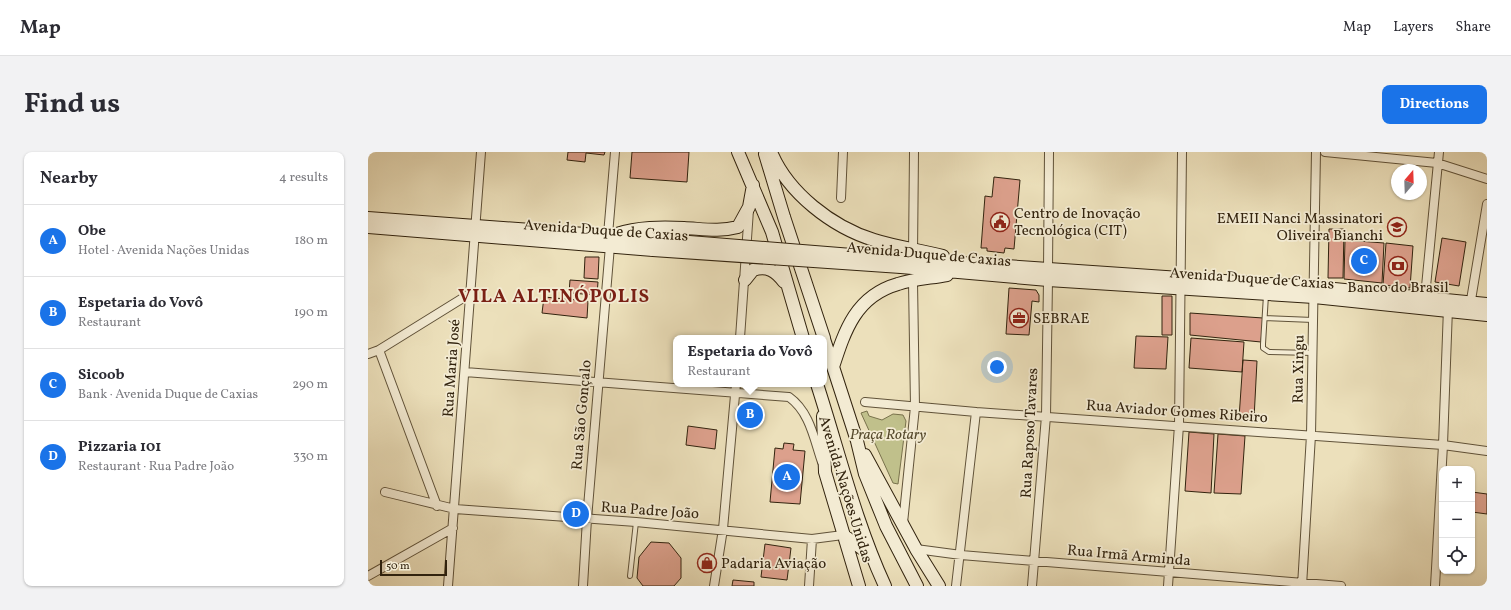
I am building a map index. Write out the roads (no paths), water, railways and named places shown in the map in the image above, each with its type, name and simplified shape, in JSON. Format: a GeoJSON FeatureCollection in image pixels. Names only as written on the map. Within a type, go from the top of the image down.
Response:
{"type":"FeatureCollection","features":[{"type":"Feature","properties":{"kind":"main road"},"geometry":{"type":"LineString","coordinates":[[738,152],[753,184],[772,232],[786,286],[802,335]]}},
{"type":"Feature","properties":{"kind":"main road","name":"Avenida Nações Unidas"},"geometry":{"type":"LineString","coordinates":[[765,152],[784,217],[823,335]]}},
{"type":"Feature","properties":{"kind":"main road"},"geometry":{"type":"LineString","coordinates":[[771,152],[776,164],[790,184],[808,202],[827,217],[849,230],[873,240],[907,259]]}},
{"type":"Feature","properties":{"kind":"main road"},"geometry":{"type":"LineString","coordinates":[[610,239],[634,228],[683,228],[724,231],[738,226],[749,207],[753,184]]}},
{"type":"Feature","properties":{"kind":"main road","name":"Avenida Duque de Caxias"},"geometry":{"type":"LineString","coordinates":[[368,218],[475,231]]}},
{"type":"Feature","properties":{"kind":"main road","name":"Avenida Duque de Caxias"},"geometry":{"type":"LineString","coordinates":[[368,228],[475,231],[610,239],[652,245],[970,262],[1048,275]]}},
{"type":"Feature","properties":{"kind":"main road","name":"Avenida Duque de Caxias"},"geometry":{"type":"LineString","coordinates":[[907,259],[963,272],[1048,275],[1314,292],[1425,297],[1448,304]]}},
{"type":"Feature","properties":{"kind":"main road"},"geometry":{"type":"LineString","coordinates":[[745,280],[753,270],[767,268],[777,272],[786,286]]}},
{"type":"Feature","properties":{"kind":"main road"},"geometry":{"type":"LineString","coordinates":[[833,367],[850,321],[862,305],[876,294],[898,284],[963,272]]}},
{"type":"Feature","properties":{"kind":"main road","name":"Avenida Duque de Caxias"},"geometry":{"type":"LineString","coordinates":[[1181,284],[1266,295],[1314,292],[1448,304],[1470,307],[1487,315]]}},
{"type":"Feature","properties":{"kind":"main road","name":"Avenida Duque de Caxias"},"geometry":{"type":"LineString","coordinates":[[1470,307],[1487,304]]}},
{"type":"Feature","properties":{"kind":"main road","name":"Avenida Nações Unidas"},"geometry":{"type":"LineString","coordinates":[[827,348],[857,441],[865,474],[884,519],[917,586]]}},
{"type":"Feature","properties":{"kind":"main road","name":"Avenida Nações Unidas"},"geometry":{"type":"LineString","coordinates":[[818,387],[870,554],[885,586]]}},
{"type":"Feature","properties":{"kind":"main road"},"geometry":{"type":"LineString","coordinates":[[823,401],[825,472]]}},
{"type":"Feature","properties":{"kind":"main road","name":"Avenida Nações Unidas"},"geometry":{"type":"LineString","coordinates":[[857,441],[916,549],[939,586]]}},
{"type":"Feature","properties":{"kind":"main road","name":"Avenida Nações Unidas"},"geometry":{"type":"LineString","coordinates":[[825,472],[859,586]]}},
{"type":"Feature","properties":{"kind":"main road"},"geometry":{"type":"LineString","coordinates":[[843,535],[870,554]]}},
{"type":"Feature","properties":{"kind":"street","name":"Rua Maria José"},"geometry":{"type":"LineString","coordinates":[[448,586],[455,510],[481,152]]}},
{"type":"Feature","properties":{"kind":"street","name":"Rua São Gonçalo"},"geometry":{"type":"LineString","coordinates":[[583,586],[587,519],[610,239],[615,152]]}},
{"type":"Feature","properties":{"kind":"street"},"geometry":{"type":"LineString","coordinates":[[841,198],[843,152]]}},
{"type":"Feature","properties":{"kind":"street"},"geometry":{"type":"LineString","coordinates":[[907,259],[914,152]]}},
{"type":"Feature","properties":{"kind":"street","name":"Rua Raposo Tavares"},"geometry":{"type":"LineString","coordinates":[[1032,586],[1046,416],[1049,152]]}},
{"type":"Feature","properties":{"kind":"street"},"geometry":{"type":"LineString","coordinates":[[1168,586],[1179,425],[1182,152]]}},
{"type":"Feature","properties":{"kind":"street","name":"Rua Xingu"},"geometry":{"type":"LineString","coordinates":[[1302,585],[1311,435],[1316,152]]}},
{"type":"Feature","properties":{"kind":"street"},"geometry":{"type":"LineString","coordinates":[[1325,152],[1437,163],[1487,179]]}},
{"type":"Feature","properties":{"kind":"street"},"geometry":{"type":"LineString","coordinates":[[1425,297],[1439,152]]}},
{"type":"Feature","properties":{"kind":"street"},"geometry":{"type":"LineString","coordinates":[[1470,307],[1487,204]]}},
{"type":"Feature","properties":{"kind":"street"},"geometry":{"type":"LineString","coordinates":[[740,335],[749,207]]}},
{"type":"Feature","properties":{"kind":"street"},"geometry":{"type":"LineString","coordinates":[[903,523],[915,407],[913,282]]}},
{"type":"Feature","properties":{"kind":"street"},"geometry":{"type":"LineString","coordinates":[[368,354],[379,350],[471,293]]}},
{"type":"Feature","properties":{"kind":"street"},"geometry":{"type":"LineString","coordinates":[[1435,586],[1443,445],[1448,304]]}},
{"type":"Feature","properties":{"kind":"street"},"geometry":{"type":"LineString","coordinates":[[379,350],[437,506]]}},
{"type":"Feature","properties":{"kind":"street"},"geometry":{"type":"LineString","coordinates":[[465,372],[598,382],[673,385]]}},
{"type":"Feature","properties":{"kind":"street"},"geometry":{"type":"LineString","coordinates":[[712,387],[735,388],[723,529],[714,586]]}},
{"type":"Feature","properties":{"kind":"street","name":"Avenida Nações Unidas"},"geometry":{"type":"LineString","coordinates":[[735,388],[789,398],[798,404],[805,414],[825,472]]}},
{"type":"Feature","properties":{"kind":"street","name":"Rua Aviador Gomes Ribeiro"},"geometry":{"type":"LineString","coordinates":[[865,402],[976,412],[1179,425],[1443,445],[1487,451]]}},
{"type":"Feature","properties":{"kind":"street"},"geometry":{"type":"LineString","coordinates":[[956,586],[961,556],[976,412]]}},
{"type":"Feature","properties":{"kind":"street","name":"Rua Padre João"},"geometry":{"type":"LineString","coordinates":[[385,492],[455,510],[636,522],[812,538],[843,535]]}},
{"type":"Feature","properties":{"kind":"street"},"geometry":{"type":"LineString","coordinates":[[368,576],[453,528]]}},
{"type":"Feature","properties":{"kind":"street"},"geometry":{"type":"LineString","coordinates":[[809,586],[812,538]]}},
{"type":"Feature","properties":{"kind":"street","name":"Rua Irmã Arminda"},"geometry":{"type":"LineString","coordinates":[[916,549],[961,556],[1169,572],[1302,585],[1340,586]]}},
{"type":"Feature","properties":{"kind":"lane"},"geometry":{"type":"LineString","coordinates":[[1266,295],[1263,344],[1265,350],[1269,352],[1313,353]]}},
{"type":"Feature","properties":{"kind":"lane"},"geometry":{"type":"LineString","coordinates":[[1265,318],[1313,320]]}},
{"type":"Feature","properties":{"kind":"lane"},"geometry":{"type":"LineString","coordinates":[[630,576],[636,522]]}},
{"type":"Feature","properties":{"kind":"place","name":"Centro de Inovação Tecnológica (CIT)"},"geometry":{"type":"Point","coordinates":[1000,222]}},
{"type":"Feature","properties":{"kind":"place","name":"EMEII Nanci Massinatori Oliveira Bianchi"},"geometry":{"type":"Point","coordinates":[1397,227]}},
{"type":"Feature","properties":{"kind":"place","name":"Sicoob"},"geometry":{"type":"Point","coordinates":[1364,261]}},
{"type":"Feature","properties":{"kind":"place","name":"Banco do Brasil"},"geometry":{"type":"Point","coordinates":[1398,266]}},
{"type":"Feature","properties":{"kind":"place","name":"SEBRAE"},"geometry":{"type":"Point","coordinates":[1019,318]}},
{"type":"Feature","properties":{"kind":"place","name":"Espetaria do Vovô"},"geometry":{"type":"Point","coordinates":[750,415]}},
{"type":"Feature","properties":{"kind":"place","name":"Obe"},"geometry":{"type":"Point","coordinates":[787,477]}},
{"type":"Feature","properties":{"kind":"place","name":"Pizzaria 101"},"geometry":{"type":"Point","coordinates":[576,514]}},
{"type":"Feature","properties":{"kind":"place","name":"Padaria Aviação"},"geometry":{"type":"Point","coordinates":[707,563]}},
{"type":"Feature","properties":{"kind":"district","name":"VILA ALTINÓPOLIS"},"geometry":{"type":"Point","coordinates":[554,295]}},
{"type":"Feature","properties":{"kind":"park label","name":"Praça Rotary"},"geometry":{"type":"Point","coordinates":[888,434]}}]}
